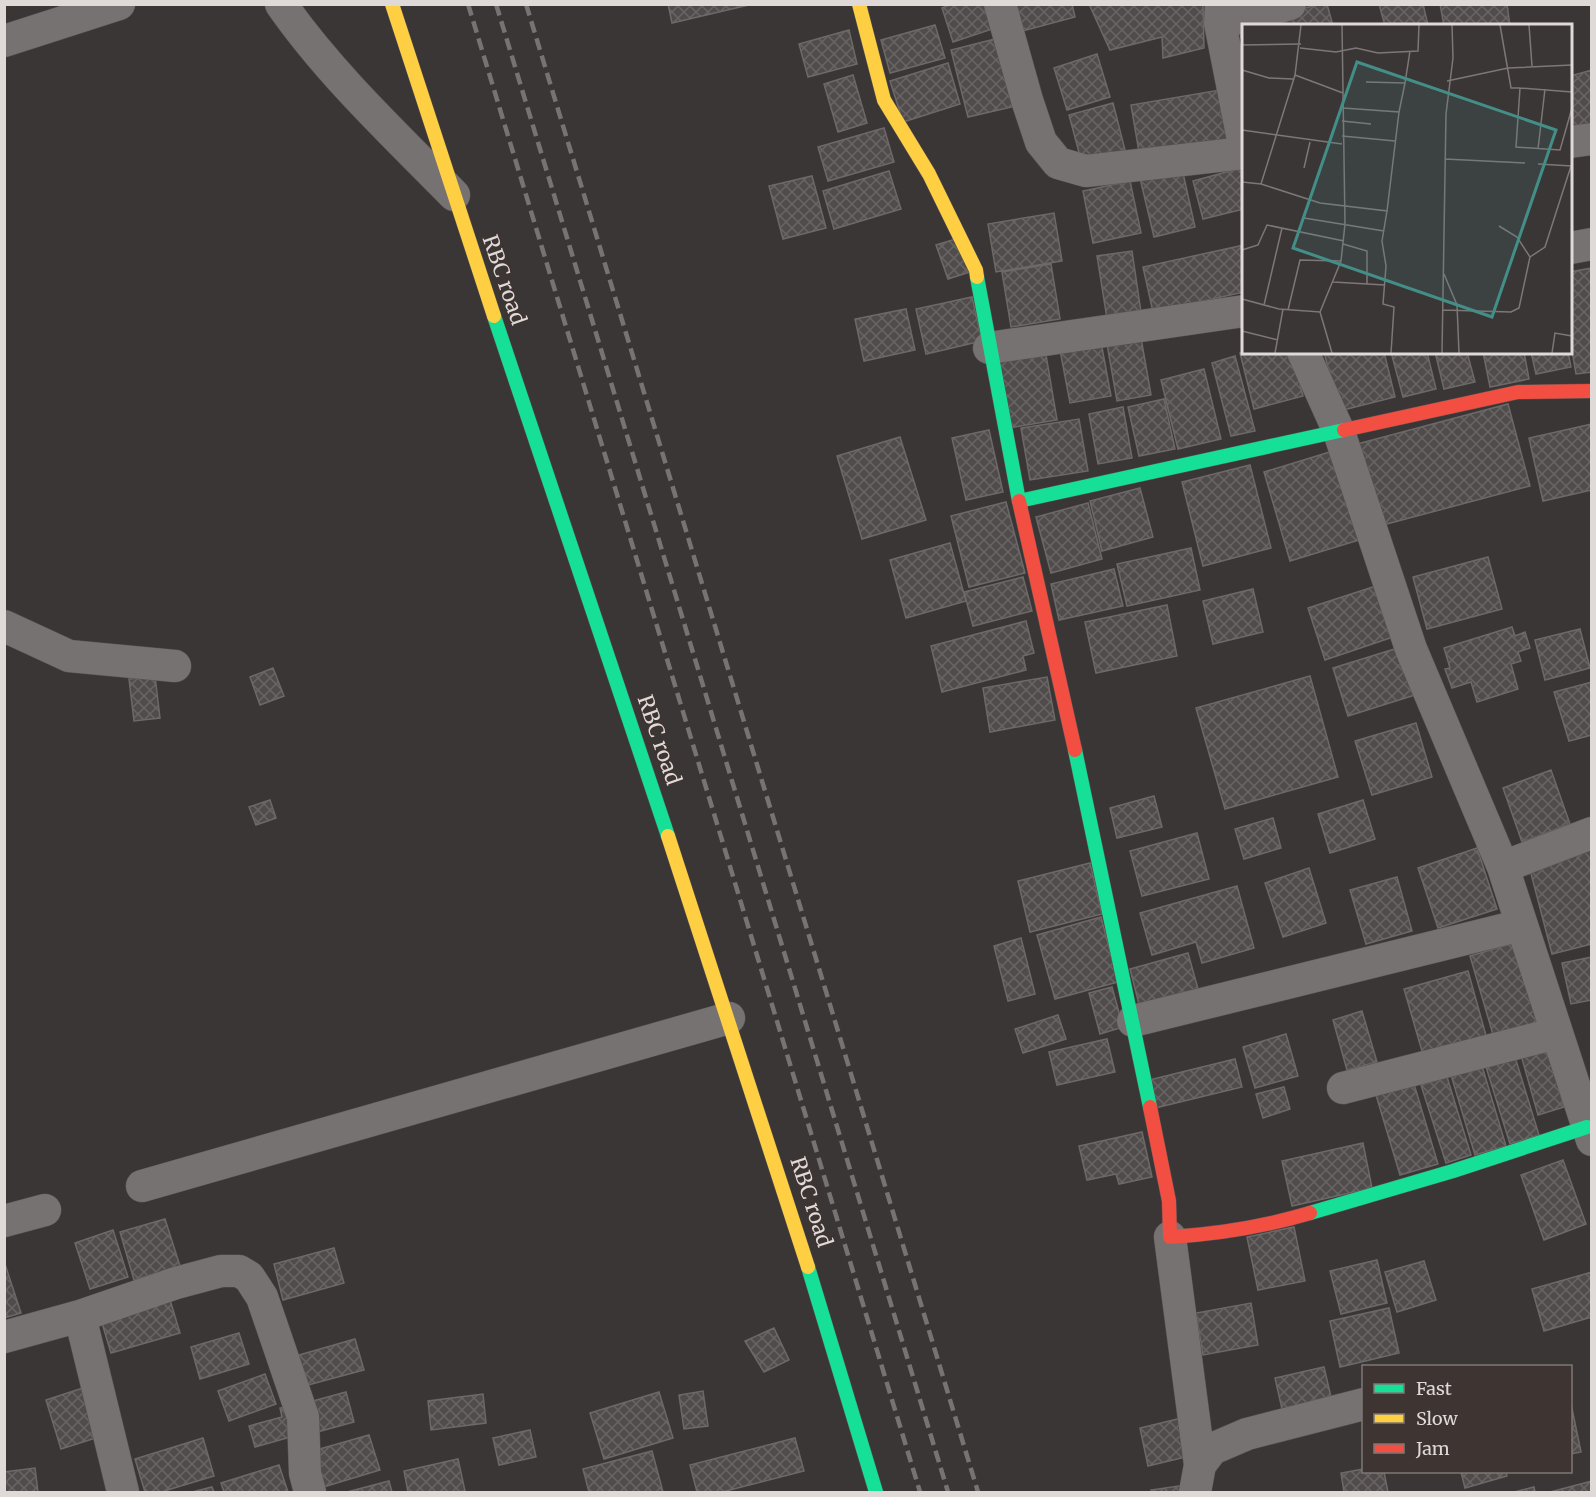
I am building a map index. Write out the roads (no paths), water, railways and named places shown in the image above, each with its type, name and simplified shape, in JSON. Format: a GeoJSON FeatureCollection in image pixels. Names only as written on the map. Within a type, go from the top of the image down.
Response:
{"type":"FeatureCollection","features":[{"type":"Feature","properties":{"kind":"street"},"geometry":{"type":"LineString","coordinates":[[4,41],[119,4]]}},
{"type":"Feature","properties":{"kind":"street"},"geometry":{"type":"LineString","coordinates":[[281,4],[303,36],[379,119],[454,195]]}},
{"type":"Feature","properties":{"kind":"street","name":"RBC road"},"geometry":{"type":"LineString","coordinates":[[392,4],[729,1018],[832,1339],[876,1492]]}},
{"type":"Feature","properties":{"kind":"street"},"geometry":{"type":"LineString","coordinates":[[859,4],[885,100],[929,174],[976,270],[1019,501],[1099,858],[1169,1201],[1170,1237],[1198,1479]]}},
{"type":"Feature","properties":{"kind":"street"},"geometry":{"type":"LineString","coordinates":[[1000,4],[1041,142],[1058,163],[1086,171],[1242,153]]}},
{"type":"Feature","properties":{"kind":"street"},"geometry":{"type":"LineString","coordinates":[[1242,134],[1220,14],[1290,4]]}},
{"type":"Feature","properties":{"kind":"street"},"geometry":{"type":"LineString","coordinates":[[1572,142],[1592,140]]}},
{"type":"Feature","properties":{"kind":"street"},"geometry":{"type":"LineString","coordinates":[[1572,248],[1592,244]]}},
{"type":"Feature","properties":{"kind":"street"},"geometry":{"type":"LineString","coordinates":[[989,348],[1242,311]]}},
{"type":"Feature","properties":{"kind":"street"},"geometry":{"type":"LineString","coordinates":[[1170,1237],[1212,1234],[1268,1225],[1589,1133],[1503,867],[1411,649],[1339,432],[1304,354]]}},
{"type":"Feature","properties":{"kind":"street"},"geometry":{"type":"LineString","coordinates":[[1019,501],[1518,392],[1592,391]]}},
{"type":"Feature","properties":{"kind":"street"},"geometry":{"type":"LineString","coordinates":[[4,626],[69,656],[175,666]]}},
{"type":"Feature","properties":{"kind":"street"},"geometry":{"type":"LineString","coordinates":[[1503,867],[1592,833]]}},
{"type":"Feature","properties":{"kind":"street"},"geometry":{"type":"LineString","coordinates":[[1133,1021],[1522,925]]}},
{"type":"Feature","properties":{"kind":"street"},"geometry":{"type":"LineString","coordinates":[[142,1186],[729,1018]]}},
{"type":"Feature","properties":{"kind":"street"},"geometry":{"type":"LineString","coordinates":[[1343,1088],[1557,1033]]}},
{"type":"Feature","properties":{"kind":"street"},"geometry":{"type":"LineString","coordinates":[[4,1221],[45,1210]]}},
{"type":"Feature","properties":{"kind":"street"},"geometry":{"type":"LineString","coordinates":[[4,1337],[80,1316],[176,1283],[221,1271],[239,1271],[249,1277],[262,1297],[303,1417],[305,1473],[310,1492]]}},
{"type":"Feature","properties":{"kind":"street"},"geometry":{"type":"LineString","coordinates":[[80,1316],[123,1492]]}},
{"type":"Feature","properties":{"kind":"street"},"geometry":{"type":"LineString","coordinates":[[1198,1479],[1212,1449],[1247,1434],[1362,1405]]}},
{"type":"Feature","properties":{"kind":"railway"},"geometry":{"type":"LineString","coordinates":[[468,4],[920,1492]]}},
{"type":"Feature","properties":{"kind":"railway"},"geometry":{"type":"LineString","coordinates":[[496,4],[948,1492]]}},
{"type":"Feature","properties":{"kind":"railway"},"geometry":{"type":"LineString","coordinates":[[526,4],[978,1492]]}}]}
